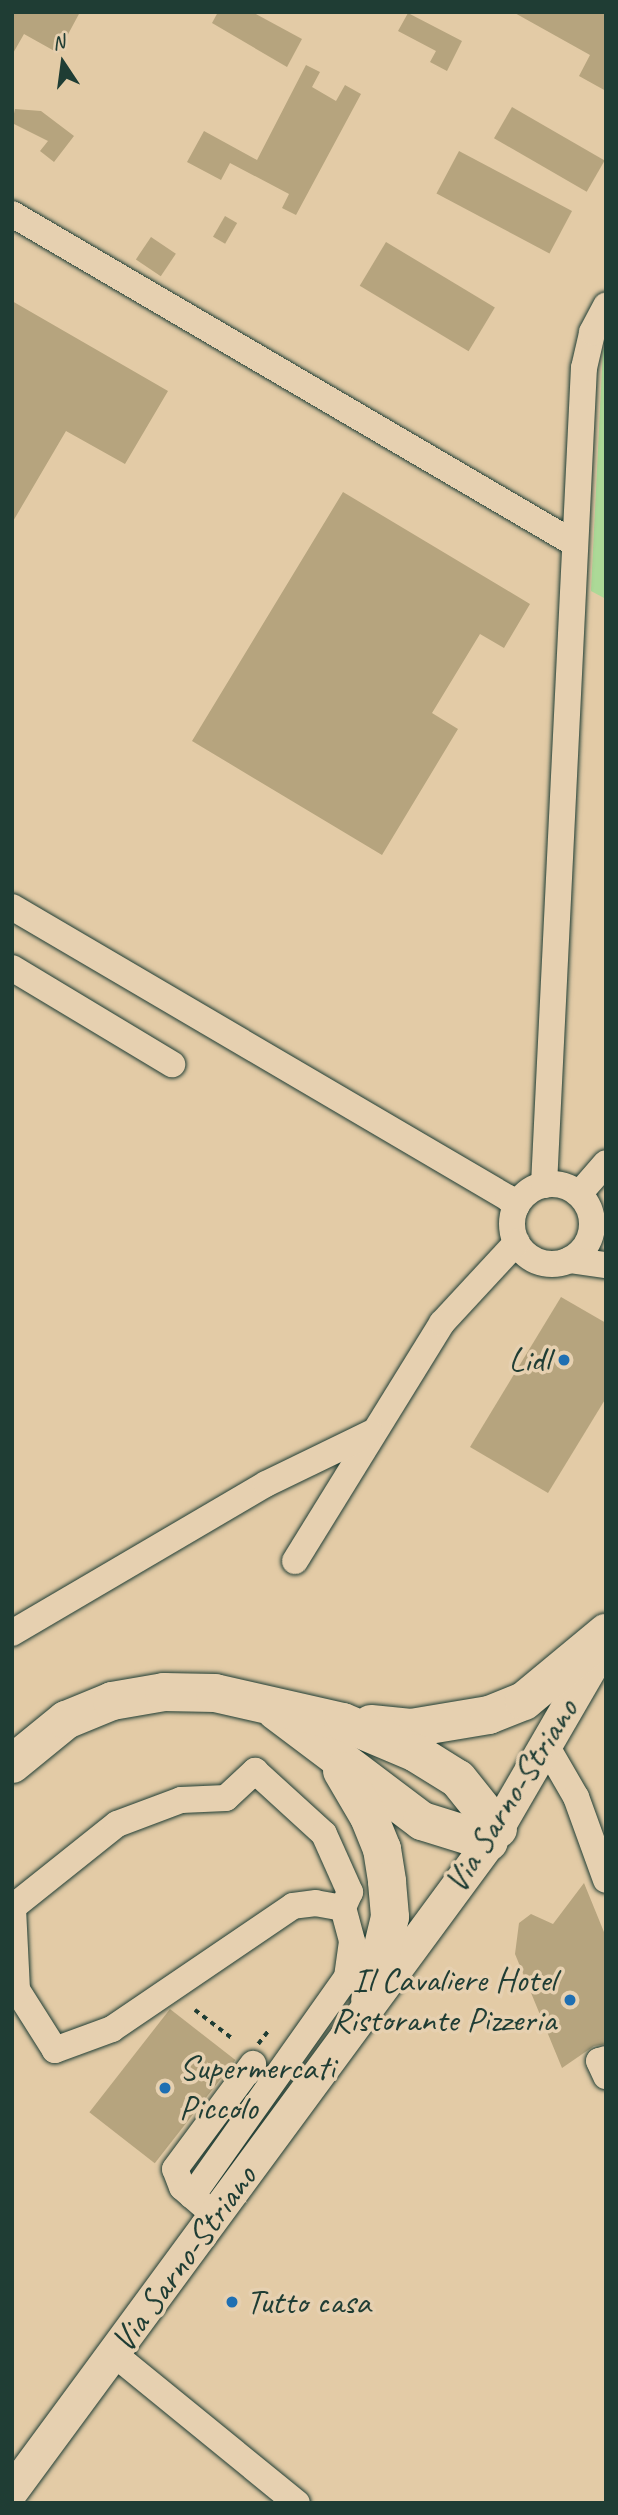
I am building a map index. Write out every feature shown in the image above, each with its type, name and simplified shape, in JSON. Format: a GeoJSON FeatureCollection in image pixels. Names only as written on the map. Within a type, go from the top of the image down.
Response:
{"type":"FeatureCollection","features":[{"type":"Feature","properties":{"kind":"highway"},"geometry":{"type":"LineString","coordinates":[[338,1739],[489,1715],[524,1701],[606,1633]]}},
{"type":"Feature","properties":{"kind":"highway"},"geometry":{"type":"LineString","coordinates":[[12,1764],[66,1720],[138,1695],[215,1693],[267,1703],[338,1739],[416,1753],[458,1779],[494,1836]]}},
{"type":"Feature","properties":{"kind":"highway"},"geometry":{"type":"LineString","coordinates":[[338,1739],[422,1821],[494,1836]]}},
{"type":"Feature","properties":{"kind":"highway"},"geometry":{"type":"LineString","coordinates":[[338,1739],[382,1849],[387,1882],[390,1917],[370,2000]]}},
{"type":"Feature","properties":{"kind":"main road","name":"Via Sarno-Striano"},"geometry":{"type":"LineString","coordinates":[[12,2490],[217,2218],[370,2000],[494,1836],[606,1640]]}},
{"type":"Feature","properties":{"kind":"street"},"geometry":{"type":"LineString","coordinates":[[12,214],[572,542]]}},
{"type":"Feature","properties":{"kind":"street"},"geometry":{"type":"LineString","coordinates":[[544,1185],[572,651],[572,542],[584,368],[592,332],[606,306]]}},
{"type":"Feature","properties":{"kind":"street"},"geometry":{"type":"LineString","coordinates":[[12,906],[508,1198],[516,1207]]}},
{"type":"Feature","properties":{"kind":"street"},"geometry":{"type":"LineString","coordinates":[[12,968],[172,1064]]}},
{"type":"Feature","properties":{"kind":"street"},"geometry":{"type":"LineString","coordinates":[[569,1260],[588,1241],[592,1214],[606,1163]]}},
{"type":"Feature","properties":{"kind":"street"},"geometry":{"type":"LineString","coordinates":[[592,1214],[569,1187],[544,1185],[523,1197],[516,1207],[513,1219],[517,1242],[524,1252],[545,1263],[569,1260],[606,1265]]}},
{"type":"Feature","properties":{"kind":"street"},"geometry":{"type":"LineString","coordinates":[[295,1561],[371,1433],[455,1305],[517,1242]]}},
{"type":"Feature","properties":{"kind":"street"},"geometry":{"type":"LineString","coordinates":[[12,1633],[266,1484],[371,1433]]}},
{"type":"Feature","properties":{"kind":"street"},"geometry":{"type":"LineString","coordinates":[[547,1747],[576,1797],[606,1880]]}},
{"type":"Feature","properties":{"kind":"street"},"geometry":{"type":"LineString","coordinates":[[192,2196],[347,1977],[352,1941],[343,1908],[350,1892],[324,1833],[255,1771],[226,1798],[181,1800],[117,1824],[13,1907],[17,1990],[55,2050],[113,2029],[293,1906],[316,1903],[343,1908]]}},
{"type":"Feature","properties":{"kind":"street"},"geometry":{"type":"LineString","coordinates":[[217,2218],[181,2187],[175,2169],[253,2057]]}},
{"type":"Feature","properties":{"kind":"street"},"geometry":{"type":"LineString","coordinates":[[606,2059],[599,2061],[606,2076]]}},
{"type":"Feature","properties":{"kind":"street"},"geometry":{"type":"LineString","coordinates":[[114,2354],[297,2503]]}},
{"type":"Feature","properties":{"kind":"path"},"geometry":{"type":"LineString","coordinates":[[195,2010],[233,2039]]}},
{"type":"Feature","properties":{"kind":"path"},"geometry":{"type":"LineString","coordinates":[[253,2057],[268,2031]]}},
{"type":"Feature","properties":{"kind":"green space"},"geometry":{"type":"Polygon","coordinates":[[[603,349],[606,351],[606,599],[591,591],[603,349]]]}},
{"type":"Feature","properties":{"kind":"building"},"geometry":{"type":"Polygon","coordinates":[[[12,12],[80,12],[58,53],[24,34],[12,55],[12,12]]]}},
{"type":"Feature","properties":{"kind":"building"},"geometry":{"type":"Polygon","coordinates":[[[218,12],[252,12],[302,39],[287,67],[212,23],[218,12]]]}},
{"type":"Feature","properties":{"kind":"building"},"geometry":{"type":"Polygon","coordinates":[[[513,12],[606,12],[606,91],[579,76],[590,55],[513,12]]]}},
{"type":"Feature","properties":{"kind":"building"},"geometry":{"type":"Polygon","coordinates":[[[408,13],[462,41],[447,71],[430,62],[436,51],[398,31],[408,13]]]}},
{"type":"Feature","properties":{"kind":"building"},"geometry":{"type":"Polygon","coordinates":[[[306,65],[320,72],[312,87],[336,101],[345,85],[361,94],[296,215],[282,208],[289,194],[230,163],[221,180],[187,162],[204,131],[257,160],[306,65]]]}},
{"type":"Feature","properties":{"kind":"building"},"geometry":{"type":"Polygon","coordinates":[[[512,107],[605,160],[587,192],[494,138],[512,107]]]}},
{"type":"Feature","properties":{"kind":"building"},"geometry":{"type":"Polygon","coordinates":[[[15,109],[41,111],[74,136],[54,162],[40,151],[48,141],[12,123],[15,109]]]}},
{"type":"Feature","properties":{"kind":"building"},"geometry":{"type":"Polygon","coordinates":[[[459,151],[572,211],[549,253],[436,193],[459,151]]]}},
{"type":"Feature","properties":{"kind":"building"},"geometry":{"type":"Polygon","coordinates":[[[225,216],[237,223],[225,244],[213,237],[225,216]]]}},
{"type":"Feature","properties":{"kind":"building"},"geometry":{"type":"Polygon","coordinates":[[[151,237],[176,254],[161,276],[136,259],[151,237]]]}},
{"type":"Feature","properties":{"kind":"building"},"geometry":{"type":"Polygon","coordinates":[[[386,242],[495,307],[469,351],[360,286],[386,242]]]}},
{"type":"Feature","properties":{"kind":"building"},"geometry":{"type":"Polygon","coordinates":[[[12,301],[168,391],[125,464],[66,431],[12,523],[12,301]]]}},
{"type":"Feature","properties":{"kind":"building"},"geometry":{"type":"Polygon","coordinates":[[[343,492],[530,604],[504,648],[480,634],[432,713],[458,729],[382,855],[192,741],[343,492]]]}},
{"type":"Feature","properties":{"kind":"building","name":"Lidl"},"geometry":{"type":"Polygon","coordinates":[[[561,1297],[606,1323],[606,1398],[548,1493],[470,1447],[561,1297]]]}},
{"type":"Feature","properties":{"kind":"building","name":"Il Cavaliere Hotel Ristorante Pizzeria"},"geometry":{"type":"Polygon","coordinates":[[[584,1883],[606,1937],[606,2044],[594,2046],[562,2068],[515,1954],[519,1923],[531,1914],[553,1924],[584,1883]]]}},
{"type":"Feature","properties":{"kind":"building","name":"Supermercati Piccolo"},"geometry":{"type":"Polygon","coordinates":[[[170,2009],[235,2060],[155,2163],[89,2112],[170,2009]]]}},
{"type":"Feature","properties":{"kind":"place","name":"Lidl"},"geometry":{"type":"Point","coordinates":[564,1360]}},
{"type":"Feature","properties":{"kind":"place","name":"Il Cavaliere Hotel Ristorante Pizzeria"},"geometry":{"type":"Point","coordinates":[570,2000]}},
{"type":"Feature","properties":{"kind":"place","name":"Supermercati Piccolo"},"geometry":{"type":"Point","coordinates":[165,2088]}},
{"type":"Feature","properties":{"kind":"place","name":"Tutto casa"},"geometry":{"type":"Point","coordinates":[232,2302]}}]}
